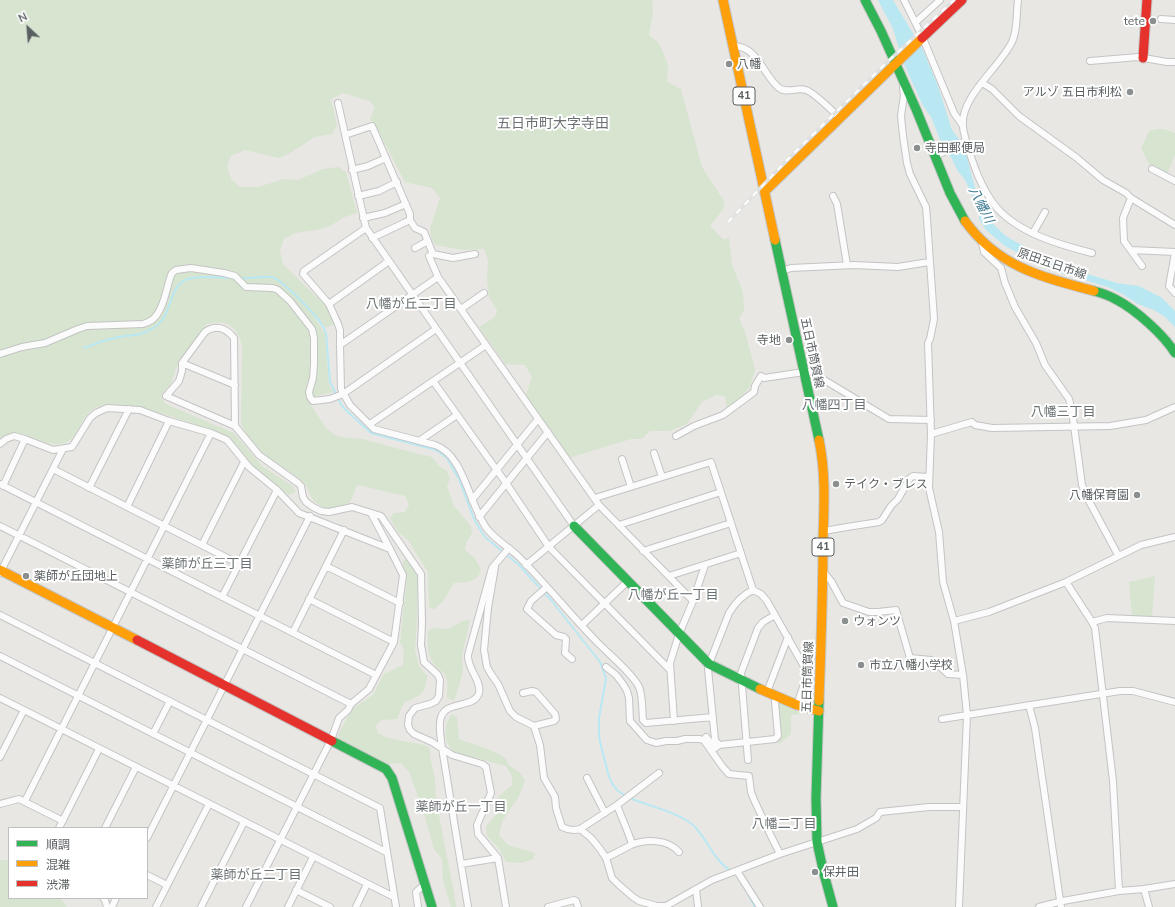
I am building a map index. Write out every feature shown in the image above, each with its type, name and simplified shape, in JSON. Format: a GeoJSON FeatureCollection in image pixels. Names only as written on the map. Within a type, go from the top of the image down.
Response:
{"type":"FeatureCollection","features":[{"type":"Feature","properties":{"kind":"main road","name":"五日市筒賀線"},"geometry":{"type":"LineString","coordinates":[[724,0],[821,451],[824,485],[824,532],[816,798],[817,842],[833,907]]}},
{"type":"Feature","properties":{"kind":"main road","name":"原田五日市線"},"geometry":{"type":"LineString","coordinates":[[865,0],[887,41],[937,156],[951,196],[966,225],[982,242],[999,256],[1012,264],[1035,274],[1113,298],[1132,310],[1144,320],[1170,345],[1175,353]]}},
{"type":"Feature","properties":{"kind":"main road"},"geometry":{"type":"LineString","coordinates":[[765,191],[839,117],[897,64],[921,38],[962,0]]}},
{"type":"Feature","properties":{"kind":"main road"},"geometry":{"type":"LineString","coordinates":[[1143,58],[1147,0]]}},
{"type":"Feature","properties":{"kind":"main road"},"geometry":{"type":"LineString","coordinates":[[574,526],[709,664],[776,696],[819,711]]}},
{"type":"Feature","properties":{"kind":"main road"},"geometry":{"type":"LineString","coordinates":[[0,572],[224,684],[386,769],[392,778],[432,907]]}},
{"type":"Feature","properties":{"kind":"street"},"geometry":{"type":"LineString","coordinates":[[904,0],[916,22],[921,38],[958,120],[963,126]]}},
{"type":"Feature","properties":{"kind":"street"},"geometry":{"type":"LineString","coordinates":[[916,22],[940,0]]}},
{"type":"Feature","properties":{"kind":"street"},"geometry":{"type":"LineString","coordinates":[[1018,0],[1016,30],[1012,41],[1001,60],[971,96],[966,108],[963,126],[965,142],[982,183],[993,202],[1008,219],[1033,233],[1061,244],[1092,253]]}},
{"type":"Feature","properties":{"kind":"street"},"geometry":{"type":"LineString","coordinates":[[1161,19],[1175,20]]}},
{"type":"Feature","properties":{"kind":"street"},"geometry":{"type":"LineString","coordinates":[[733,46],[741,46],[759,60],[776,85],[781,89],[806,90],[812,93],[839,117]]}},
{"type":"Feature","properties":{"kind":"street"},"geometry":{"type":"LineString","coordinates":[[1090,61],[1143,58],[1175,62]]}},
{"type":"Feature","properties":{"kind":"street"},"geometry":{"type":"LineString","coordinates":[[897,64],[896,74],[904,90],[901,116],[907,163],[910,174],[926,207],[934,319],[928,343],[931,434],[929,477],[930,493],[939,532],[943,582],[954,621],[963,675],[966,715],[958,907]]}},
{"type":"Feature","properties":{"kind":"street"},"geometry":{"type":"LineString","coordinates":[[982,83],[992,90],[1019,116],[1077,158],[1103,180],[1126,193],[1131,198],[1175,226]]}},
{"type":"Feature","properties":{"kind":"street"},"geometry":{"type":"LineString","coordinates":[[338,103],[366,228],[574,526]]}},
{"type":"Feature","properties":{"kind":"street"},"geometry":{"type":"LineString","coordinates":[[345,135],[372,126],[406,204],[410,214],[410,220],[415,228],[423,231],[433,254]]}},
{"type":"Feature","properties":{"kind":"street"},"geometry":{"type":"LineString","coordinates":[[937,156],[965,142]]}},
{"type":"Feature","properties":{"kind":"street"},"geometry":{"type":"LineString","coordinates":[[352,170],[368,166],[386,158]]}},
{"type":"Feature","properties":{"kind":"street"},"geometry":{"type":"LineString","coordinates":[[1152,169],[1175,181]]}},
{"type":"Feature","properties":{"kind":"street"},"geometry":{"type":"LineString","coordinates":[[358,196],[379,191],[397,182]]}},
{"type":"Feature","properties":{"kind":"street"},"geometry":{"type":"LineString","coordinates":[[833,196],[837,204],[847,265]]}},
{"type":"Feature","properties":{"kind":"street"},"geometry":{"type":"LineString","coordinates":[[1131,198],[1123,218],[1124,241],[1142,266]]}},
{"type":"Feature","properties":{"kind":"street"},"geometry":{"type":"LineString","coordinates":[[363,218],[385,213],[406,204]]}},
{"type":"Feature","properties":{"kind":"street"},"geometry":{"type":"LineString","coordinates":[[1033,233],[1045,212]]}},
{"type":"Feature","properties":{"kind":"street"},"geometry":{"type":"LineString","coordinates":[[372,238],[410,220]]}},
{"type":"Feature","properties":{"kind":"street"},"geometry":{"type":"LineString","coordinates":[[366,228],[304,271],[303,274],[329,304],[338,324],[340,330],[341,389],[350,405],[374,429],[440,447],[450,454],[479,516],[488,530],[506,551],[526,565],[546,588],[631,676],[640,690],[643,720],[646,723],[713,717]]}},
{"type":"Feature","properties":{"kind":"street"},"geometry":{"type":"LineString","coordinates":[[415,248],[428,242]]}},
{"type":"Feature","properties":{"kind":"street"},"geometry":{"type":"LineString","coordinates":[[982,242],[984,252],[1001,268],[1005,283],[1015,307],[1036,342],[1046,365],[1069,398],[1082,484],[1089,501],[1118,555]]}},
{"type":"Feature","properties":{"kind":"street"},"geometry":{"type":"LineString","coordinates":[[1131,250],[1175,252],[1174,270],[1169,286],[1175,293]]}},
{"type":"Feature","properties":{"kind":"street"},"geometry":{"type":"LineString","coordinates":[[433,254],[453,258],[475,254]]}},
{"type":"Feature","properties":{"kind":"street"},"geometry":{"type":"LineString","coordinates":[[433,254],[429,256],[438,277],[599,505],[692,600]]}},
{"type":"Feature","properties":{"kind":"street"},"geometry":{"type":"LineString","coordinates":[[329,304],[389,262]]}},
{"type":"Feature","properties":{"kind":"street"},"geometry":{"type":"LineString","coordinates":[[782,271],[790,268],[847,265],[898,267],[929,262]]}},
{"type":"Feature","properties":{"kind":"street"},"geometry":{"type":"LineString","coordinates":[[0,354],[22,347],[45,343],[87,326],[143,324],[151,321],[156,316],[161,306],[173,272],[176,270],[191,268],[235,276],[246,287],[273,288],[278,290],[290,301],[312,329],[314,338],[314,364],[313,378],[309,392],[313,401],[330,399],[343,394],[436,329]]}},
{"type":"Feature","properties":{"kind":"street"},"geometry":{"type":"LineString","coordinates":[[340,345],[438,277]]}},
{"type":"Feature","properties":{"kind":"street"},"geometry":{"type":"LineString","coordinates":[[461,309],[484,293]]}},
{"type":"Feature","properties":{"kind":"street"},"geometry":{"type":"LineString","coordinates":[[235,426],[234,338],[224,328],[216,328],[205,332],[182,363],[182,371],[179,381],[166,396],[235,426],[259,455],[298,483],[302,488],[304,499],[313,507],[324,512],[352,507],[381,516],[421,574],[421,645],[424,662],[437,674],[440,680],[439,696],[430,704],[414,708],[409,716],[408,725],[412,732],[432,742],[452,755],[482,764],[486,767],[491,793],[477,825],[477,831],[498,858],[506,907]]}},
{"type":"Feature","properties":{"kind":"street"},"geometry":{"type":"LineString","coordinates":[[370,424],[486,345]]}},
{"type":"Feature","properties":{"kind":"street"},"geometry":{"type":"LineString","coordinates":[[182,363],[235,385]]}},
{"type":"Feature","properties":{"kind":"street"},"geometry":{"type":"LineString","coordinates":[[676,436],[694,426],[723,415],[754,392],[755,386],[761,376],[764,378],[804,372],[811,372],[889,419],[930,420]]}},
{"type":"Feature","properties":{"kind":"street"},"geometry":{"type":"LineString","coordinates":[[433,381],[506,483],[549,547],[670,670]]}},
{"type":"Feature","properties":{"kind":"street"},"geometry":{"type":"LineString","coordinates":[[931,434],[972,422],[975,425],[992,428],[1110,426],[1146,420],[1175,407]]}},
{"type":"Feature","properties":{"kind":"street"},"geometry":{"type":"LineString","coordinates":[[0,444],[6,439],[14,436],[53,450],[72,447],[90,418],[96,413],[107,408],[140,410],[170,421],[211,433],[227,440],[244,462],[277,490],[299,513],[310,516],[390,550]]}},
{"type":"Feature","properties":{"kind":"street"},"geometry":{"type":"LineString","coordinates":[[90,488],[128,409]]}},
{"type":"Feature","properties":{"kind":"street"},"geometry":{"type":"LineString","coordinates":[[419,441],[457,415]]}},
{"type":"Feature","properties":{"kind":"street"},"geometry":{"type":"LineString","coordinates":[[472,500],[538,419]]}},
{"type":"Feature","properties":{"kind":"street"},"geometry":{"type":"LineString","coordinates":[[127,507],[170,421]]}},
{"type":"Feature","properties":{"kind":"street"},"geometry":{"type":"LineString","coordinates":[[479,516],[548,432]]}},
{"type":"Feature","properties":{"kind":"street"},"geometry":{"type":"LineString","coordinates":[[25,801],[211,433]]}},
{"type":"Feature","properties":{"kind":"street"},"geometry":{"type":"LineString","coordinates":[[25,439],[1,485],[376,675]]}},
{"type":"Feature","properties":{"kind":"street"},"geometry":{"type":"LineString","coordinates":[[0,572],[63,449]]}},
{"type":"Feature","properties":{"kind":"street"},"geometry":{"type":"LineString","coordinates":[[654,453],[662,477]]}},
{"type":"Feature","properties":{"kind":"street"},"geometry":{"type":"LineString","coordinates":[[622,459],[631,487]]}},
{"type":"Feature","properties":{"kind":"street"},"geometry":{"type":"LineString","coordinates":[[202,545],[244,462]]}},
{"type":"Feature","properties":{"kind":"street"},"geometry":{"type":"LineString","coordinates":[[594,498],[711,462],[732,522],[753,590],[764,597],[804,666],[806,674],[805,682],[797,704]]}},
{"type":"Feature","properties":{"kind":"street"},"geometry":{"type":"LineString","coordinates":[[53,469],[239,564]]}},
{"type":"Feature","properties":{"kind":"street"},"geometry":{"type":"LineString","coordinates":[[824,532],[847,526],[879,522],[898,499],[910,478],[913,476],[929,477]]}},
{"type":"Feature","properties":{"kind":"street"},"geometry":{"type":"LineString","coordinates":[[222,597],[277,490]]}},
{"type":"Feature","properties":{"kind":"street"},"geometry":{"type":"LineString","coordinates":[[619,525],[721,492]]}},
{"type":"Feature","properties":{"kind":"street"},"geometry":{"type":"LineString","coordinates":[[526,565],[599,505]]}},
{"type":"Feature","properties":{"kind":"street"},"geometry":{"type":"LineString","coordinates":[[246,907],[331,740],[339,718],[348,710],[351,704],[367,692],[394,642],[403,575],[371,513]]}},
{"type":"Feature","properties":{"kind":"street"},"geometry":{"type":"LineString","coordinates":[[148,836],[310,516]]}},
{"type":"Feature","properties":{"kind":"street"},"geometry":{"type":"LineString","coordinates":[[643,550],[732,522]]}},
{"type":"Feature","properties":{"kind":"street"},"geometry":{"type":"LineString","coordinates":[[0,526],[351,704]]}},
{"type":"Feature","properties":{"kind":"street"},"geometry":{"type":"LineString","coordinates":[[293,632],[344,530]]}},
{"type":"Feature","properties":{"kind":"street"},"geometry":{"type":"LineString","coordinates":[[954,621],[989,612],[1066,582],[1118,555],[1141,545],[1175,537]]}},
{"type":"Feature","properties":{"kind":"street"},"geometry":{"type":"LineString","coordinates":[[468,907],[442,748],[440,722],[442,714],[446,710],[473,700],[479,694],[479,685],[468,664],[468,655],[492,568],[506,551]]}},
{"type":"Feature","properties":{"kind":"street"},"geometry":{"type":"LineString","coordinates":[[669,576],[741,553]]}},
{"type":"Feature","properties":{"kind":"street"},"geometry":{"type":"LineString","coordinates":[[496,564],[488,608],[484,650],[487,667],[498,684],[510,711],[516,717],[534,726],[554,721],[556,719],[556,716],[536,692],[532,691],[523,693]]}},
{"type":"Feature","properties":{"kind":"street"},"geometry":{"type":"LineString","coordinates":[[674,721],[670,663],[705,564]]}},
{"type":"Feature","properties":{"kind":"street"},"geometry":{"type":"LineString","coordinates":[[326,566],[400,603]]}},
{"type":"Feature","properties":{"kind":"street"},"geometry":{"type":"LineString","coordinates":[[823,571],[831,581],[843,603],[869,612],[896,610],[910,658],[931,660],[948,674],[963,675]]}},
{"type":"Feature","properties":{"kind":"street"},"geometry":{"type":"LineString","coordinates":[[582,626],[628,581]]}},
{"type":"Feature","properties":{"kind":"street"},"geometry":{"type":"LineString","coordinates":[[1066,582],[1095,628],[1113,781],[1119,891]]}},
{"type":"Feature","properties":{"kind":"street"},"geometry":{"type":"LineString","coordinates":[[546,588],[531,601],[527,609],[556,635],[566,639],[565,653],[572,659]]}},
{"type":"Feature","properties":{"kind":"street"},"geometry":{"type":"LineString","coordinates":[[719,745],[715,740],[708,669],[709,664],[729,613],[743,595],[753,590]]}},
{"type":"Feature","properties":{"kind":"street"},"geometry":{"type":"LineString","coordinates":[[310,599],[394,642]]}},
{"type":"Feature","properties":{"kind":"street"},"geometry":{"type":"LineString","coordinates":[[0,615],[380,808],[396,907]]}},
{"type":"Feature","properties":{"kind":"street"},"geometry":{"type":"LineString","coordinates":[[748,760],[741,673],[758,628],[766,619],[775,615]]}},
{"type":"Feature","properties":{"kind":"street"},"geometry":{"type":"LineString","coordinates":[[1092,622],[1107,618],[1175,620]]}},
{"type":"Feature","properties":{"kind":"street"},"geometry":{"type":"LineString","coordinates":[[767,692],[788,637]]}},
{"type":"Feature","properties":{"kind":"street"},"geometry":{"type":"LineString","coordinates":[[0,656],[386,852]]}},
{"type":"Feature","properties":{"kind":"street"},"geometry":{"type":"LineString","coordinates":[[606,667],[616,675],[627,691],[630,721],[647,740],[656,743],[685,739],[704,740],[729,774],[749,776],[755,802],[770,836],[780,854]]}},
{"type":"Feature","properties":{"kind":"street"},"geometry":{"type":"LineString","coordinates":[[942,719],[1126,691],[1175,702]]}},
{"type":"Feature","properties":{"kind":"street"},"geometry":{"type":"LineString","coordinates":[[699,739],[703,736],[707,738],[715,748],[719,745],[775,739],[778,736],[775,702],[776,696]]}},
{"type":"Feature","properties":{"kind":"street"},"geometry":{"type":"LineString","coordinates":[[0,698],[394,897]]}},
{"type":"Feature","properties":{"kind":"street"},"geometry":{"type":"LineString","coordinates":[[153,734],[170,701]]}},
{"type":"Feature","properties":{"kind":"street"},"geometry":{"type":"LineString","coordinates":[[1029,705],[1038,749],[1061,904]]}},
{"type":"Feature","properties":{"kind":"street"},"geometry":{"type":"LineString","coordinates":[[0,757],[24,710]]}},
{"type":"Feature","properties":{"kind":"street"},"geometry":{"type":"LineString","coordinates":[[534,726],[540,745],[544,778],[555,797],[556,808],[562,828],[569,830],[580,829],[617,805],[659,773]]}},
{"type":"Feature","properties":{"kind":"street"},"geometry":{"type":"LineString","coordinates":[[60,827],[99,749]]}},
{"type":"Feature","properties":{"kind":"street"},"geometry":{"type":"LineString","coordinates":[[106,827],[136,767]]}},
{"type":"Feature","properties":{"kind":"street"},"geometry":{"type":"LineString","coordinates":[[587,778],[605,813]]}},
{"type":"Feature","properties":{"kind":"street"},"geometry":{"type":"LineString","coordinates":[[0,804],[19,799],[63,821]]}},
{"type":"Feature","properties":{"kind":"street"},"geometry":{"type":"LineString","coordinates":[[156,907],[209,804]]}},
{"type":"Feature","properties":{"kind":"street"},"geometry":{"type":"LineString","coordinates":[[617,805],[632,844]]}},
{"type":"Feature","properties":{"kind":"street"},"geometry":{"type":"LineString","coordinates":[[580,829],[595,842],[606,858],[612,878],[633,897],[657,906],[666,906],[712,880],[780,854],[857,829],[873,820],[880,812],[929,807],[963,808]]}},
{"type":"Feature","properties":{"kind":"street"},"geometry":{"type":"LineString","coordinates":[[201,907],[244,822]]}},
{"type":"Feature","properties":{"kind":"street"},"geometry":{"type":"LineString","coordinates":[[606,858],[632,844],[652,841],[673,845],[679,852]]}},
{"type":"Feature","properties":{"kind":"street"},"geometry":{"type":"LineString","coordinates":[[288,907],[313,857]]}},
{"type":"Feature","properties":{"kind":"street"},"geometry":{"type":"LineString","coordinates":[[461,864],[498,858]]}},
{"type":"Feature","properties":{"kind":"street"},"geometry":{"type":"LineString","coordinates":[[734,872],[760,907]]}},
{"type":"Feature","properties":{"kind":"street"},"geometry":{"type":"LineString","coordinates":[[148,875],[168,885]]}},
{"type":"Feature","properties":{"kind":"street"},"geometry":{"type":"LineString","coordinates":[[356,907],[367,884]]}},
{"type":"Feature","properties":{"kind":"street"},"geometry":{"type":"LineString","coordinates":[[418,907],[416,892],[425,884]]}},
{"type":"Feature","properties":{"kind":"street"},"geometry":{"type":"LineString","coordinates":[[1039,907],[1061,904],[1119,891],[1175,884]]}},
{"type":"Feature","properties":{"kind":"street"},"geometry":{"type":"LineString","coordinates":[[696,889],[698,907]]}},
{"type":"Feature","properties":{"kind":"street"},"geometry":{"type":"LineString","coordinates":[[1144,889],[1149,907]]}},
{"type":"Feature","properties":{"kind":"street"},"geometry":{"type":"LineString","coordinates":[[296,890],[330,907]]}},
{"type":"Feature","properties":{"kind":"street"},"geometry":{"type":"LineString","coordinates":[[548,907],[574,900],[576,901],[578,907]]}},
{"type":"Feature","properties":{"kind":"green space"},"geometry":{"type":"Polygon","coordinates":[[[0,0],[652,0],[653,12],[649,35],[659,43],[668,65],[667,82],[681,89],[702,167],[724,201],[724,208],[710,226],[724,240],[729,237],[732,265],[743,292],[744,311],[739,318],[745,332],[755,369],[750,387],[737,402],[727,408],[725,396],[716,395],[702,402],[687,424],[670,431],[650,431],[642,439],[631,439],[569,458],[526,395],[532,377],[525,365],[505,364],[479,327],[495,317],[497,310],[489,297],[487,281],[488,260],[484,249],[463,250],[435,245],[431,237],[430,228],[440,198],[432,188],[405,182],[374,123],[370,119],[375,107],[369,101],[343,93],[331,99],[337,125],[332,134],[315,137],[290,153],[279,158],[245,150],[231,156],[227,166],[231,179],[240,187],[258,187],[284,179],[298,180],[323,169],[338,167],[346,172],[357,213],[342,218],[332,225],[317,230],[295,233],[284,239],[280,250],[283,264],[328,308],[335,323],[326,328],[318,318],[315,318],[325,334],[329,384],[333,392],[313,397],[312,393],[316,350],[307,319],[312,341],[312,368],[307,395],[308,400],[324,425],[335,435],[363,439],[432,457],[439,466],[447,471],[450,479],[447,486],[454,506],[471,526],[472,533],[466,543],[465,550],[475,558],[481,570],[477,578],[468,582],[454,583],[443,601],[435,609],[429,608],[428,572],[408,540],[398,532],[390,518],[394,513],[405,512],[409,505],[405,496],[357,485],[350,502],[335,508],[326,508],[319,505],[312,499],[305,484],[301,480],[266,456],[252,442],[241,423],[242,345],[237,333],[226,323],[220,322],[207,324],[177,366],[172,382],[161,397],[166,404],[234,433],[262,466],[294,487],[295,492],[289,495],[260,473],[228,437],[179,419],[139,408],[120,405],[104,405],[92,410],[87,414],[71,439],[60,444],[43,442],[28,435],[17,433],[10,434],[0,439],[0,0]]]}},
{"type":"Feature","properties":{"kind":"green space"},"geometry":{"type":"Polygon","coordinates":[[[1164,129],[1175,133],[1175,155],[1167,174],[1159,170],[1157,167],[1149,164],[1141,148],[1149,131],[1164,129]]]}},
{"type":"Feature","properties":{"kind":"green space"},"geometry":{"type":"Polygon","coordinates":[[[404,559],[408,561],[417,574],[415,651],[419,666],[427,676],[426,682],[421,694],[404,703],[397,719],[382,720],[376,725],[378,733],[388,738],[424,745],[430,748],[430,756],[435,780],[436,800],[456,907],[451,907],[443,880],[442,859],[434,849],[422,807],[409,772],[401,763],[389,764],[340,739],[338,735],[352,709],[373,695],[384,674],[403,665],[404,649],[400,643],[407,576],[402,567],[404,559]]]}},
{"type":"Feature","properties":{"kind":"green space"},"geometry":{"type":"Polygon","coordinates":[[[1155,576],[1152,617],[1132,617],[1129,582],[1155,576]]]}},
{"type":"Feature","properties":{"kind":"green space"},"geometry":{"type":"Polygon","coordinates":[[[470,620],[462,657],[463,672],[454,701],[447,698],[446,676],[436,667],[429,655],[428,631],[433,628],[448,629],[463,621],[470,620]]]}},
{"type":"Feature","properties":{"kind":"green space"},"geometry":{"type":"Polygon","coordinates":[[[778,702],[795,709],[800,714],[791,715],[791,734],[779,744],[776,741],[781,736],[778,702]]]}},
{"type":"Feature","properties":{"kind":"green space"},"geometry":{"type":"Polygon","coordinates":[[[452,714],[457,717],[459,739],[501,755],[510,766],[519,772],[523,777],[525,781],[518,798],[503,820],[499,835],[508,845],[535,853],[533,859],[522,863],[506,862],[498,847],[487,836],[486,826],[497,814],[498,797],[512,785],[512,776],[506,766],[454,752],[450,748],[446,739],[446,729],[452,714]]]}},
{"type":"Feature","properties":{"kind":"green space"},"geometry":{"type":"Polygon","coordinates":[[[0,860],[6,860],[8,861],[8,899],[61,899],[67,907],[0,907],[0,860]]]}},
{"type":"Feature","properties":{"kind":"water","name":"八幡川"},"geometry":{"type":"Polygon","coordinates":[[[878,0],[893,0],[923,50],[938,86],[952,130],[959,139],[966,154],[975,188],[987,208],[987,212],[994,225],[1006,236],[1016,242],[1065,267],[1117,283],[1139,286],[1162,298],[1175,311],[1175,327],[1165,317],[1154,310],[1138,304],[1108,287],[1051,270],[1005,246],[986,230],[979,219],[979,212],[965,180],[957,170],[951,157],[945,152],[931,117],[923,106],[904,64],[893,29],[878,0]]]}},
{"type":"Feature","properties":{"kind":"waterway"},"geometry":{"type":"LineString","coordinates":[[84,348],[110,339],[144,333],[155,327],[163,319],[175,290],[183,281],[199,277],[234,278]]}},
{"type":"Feature","properties":{"kind":"waterway"},"geometry":{"type":"LineString","coordinates":[[240,278],[271,277],[276,279],[306,306],[319,320],[326,333],[330,382],[342,406],[371,433],[436,450],[447,458],[459,479],[474,519],[486,538],[518,564],[551,600],[600,662],[606,678],[599,718],[600,742],[609,777],[618,791],[626,796]]}},
{"type":"Feature","properties":{"kind":"waterway"},"geometry":{"type":"LineString","coordinates":[[630,798],[688,821],[699,832],[720,862],[731,871]]}},
{"type":"Feature","properties":{"kind":"waterway"},"geometry":{"type":"LineString","coordinates":[[743,885],[755,907]]}},
{"type":"Feature","properties":{"kind":"railway"},"geometry":{"type":"LineString","coordinates":[[728,222],[786,161],[883,66],[954,0]]}},
{"type":"Feature","properties":{"kind":"traffic: fast"},"geometry":{"type":"LineString","coordinates":[[865,0],[881,31],[916,109],[950,193],[965,221]]}},
{"type":"Feature","properties":{"kind":"traffic: fast"},"geometry":{"type":"LineString","coordinates":[[775,240],[819,440]]}},
{"type":"Feature","properties":{"kind":"traffic: fast"},"geometry":{"type":"LineString","coordinates":[[1094,291],[1112,297],[1133,310],[1157,331],[1175,353]]}},
{"type":"Feature","properties":{"kind":"traffic: fast"},"geometry":{"type":"LineString","coordinates":[[574,526],[709,664],[760,689]]}},
{"type":"Feature","properties":{"kind":"traffic: fast"},"geometry":{"type":"LineString","coordinates":[[819,701],[816,798],[817,842],[833,907]]}},
{"type":"Feature","properties":{"kind":"traffic: fast"},"geometry":{"type":"LineString","coordinates":[[332,741],[386,769],[392,778],[432,907]]}},
{"type":"Feature","properties":{"kind":"traffic: slow"},"geometry":{"type":"LineString","coordinates":[[723,0],[775,240]]}},
{"type":"Feature","properties":{"kind":"traffic: slow"},"geometry":{"type":"LineString","coordinates":[[765,191],[922,38]]}},
{"type":"Feature","properties":{"kind":"traffic: slow"},"geometry":{"type":"LineString","coordinates":[[965,221],[978,237],[1007,260],[1039,275],[1094,291]]}},
{"type":"Feature","properties":{"kind":"traffic: slow"},"geometry":{"type":"LineString","coordinates":[[819,440],[824,477],[819,701]]}},
{"type":"Feature","properties":{"kind":"traffic: slow"},"geometry":{"type":"LineString","coordinates":[[0,570],[137,640]]}},
{"type":"Feature","properties":{"kind":"traffic: slow"},"geometry":{"type":"LineString","coordinates":[[760,689],[797,705],[819,711]]}},
{"type":"Feature","properties":{"kind":"traffic: jam"},"geometry":{"type":"LineString","coordinates":[[922,38],[962,0]]}},
{"type":"Feature","properties":{"kind":"traffic: jam"},"geometry":{"type":"LineString","coordinates":[[1143,58],[1147,0]]}},
{"type":"Feature","properties":{"kind":"traffic: jam"},"geometry":{"type":"LineString","coordinates":[[137,640],[332,741]]}},
{"type":"Feature","properties":{"kind":"place","name":"tete"},"geometry":{"type":"Point","coordinates":[1153,21]}},
{"type":"Feature","properties":{"kind":"place","name":"八幡"},"geometry":{"type":"Point","coordinates":[729,64]}},
{"type":"Feature","properties":{"kind":"place","name":"アルゾ 五日市利松"},"geometry":{"type":"Point","coordinates":[1130,92]}},
{"type":"Feature","properties":{"kind":"place","name":"寺田郵便局"},"geometry":{"type":"Point","coordinates":[917,148]}},
{"type":"Feature","properties":{"kind":"place","name":"寺地"},"geometry":{"type":"Point","coordinates":[789,340]}},
{"type":"Feature","properties":{"kind":"place","name":"テイク・ブレス"},"geometry":{"type":"Point","coordinates":[836,484]}},
{"type":"Feature","properties":{"kind":"place","name":"八幡保育園"},"geometry":{"type":"Point","coordinates":[1137,495]}},
{"type":"Feature","properties":{"kind":"place","name":"薬師が丘団地上"},"geometry":{"type":"Point","coordinates":[26,576]}},
{"type":"Feature","properties":{"kind":"place","name":"ウォンツ"},"geometry":{"type":"Point","coordinates":[845,621]}},
{"type":"Feature","properties":{"kind":"place","name":"市立八幡小学校"},"geometry":{"type":"Point","coordinates":[861,665]}},
{"type":"Feature","properties":{"kind":"place","name":"保井田"},"geometry":{"type":"Point","coordinates":[815,872]}},
{"type":"Feature","properties":{"kind":"district","name":"五日市町大字寺田"},"geometry":{"type":"Point","coordinates":[553,124]}},
{"type":"Feature","properties":{"kind":"district","name":"八幡が丘二丁目"},"geometry":{"type":"Point","coordinates":[411,304]}},
{"type":"Feature","properties":{"kind":"district","name":"八幡四丁目"},"geometry":{"type":"Point","coordinates":[834,405]}},
{"type":"Feature","properties":{"kind":"district","name":"八幡三丁目"},"geometry":{"type":"Point","coordinates":[1063,412]}},
{"type":"Feature","properties":{"kind":"district","name":"薬師が丘三丁目"},"geometry":{"type":"Point","coordinates":[207,564]}},
{"type":"Feature","properties":{"kind":"district","name":"八幡が丘一丁目"},"geometry":{"type":"Point","coordinates":[673,595]}},
{"type":"Feature","properties":{"kind":"district","name":"薬師が丘一丁目"},"geometry":{"type":"Point","coordinates":[461,807]}},
{"type":"Feature","properties":{"kind":"district","name":"八幡二丁目"},"geometry":{"type":"Point","coordinates":[784,824]}},
{"type":"Feature","properties":{"kind":"district","name":"薬師が丘二丁目"},"geometry":{"type":"Point","coordinates":[256,875]}}]}
